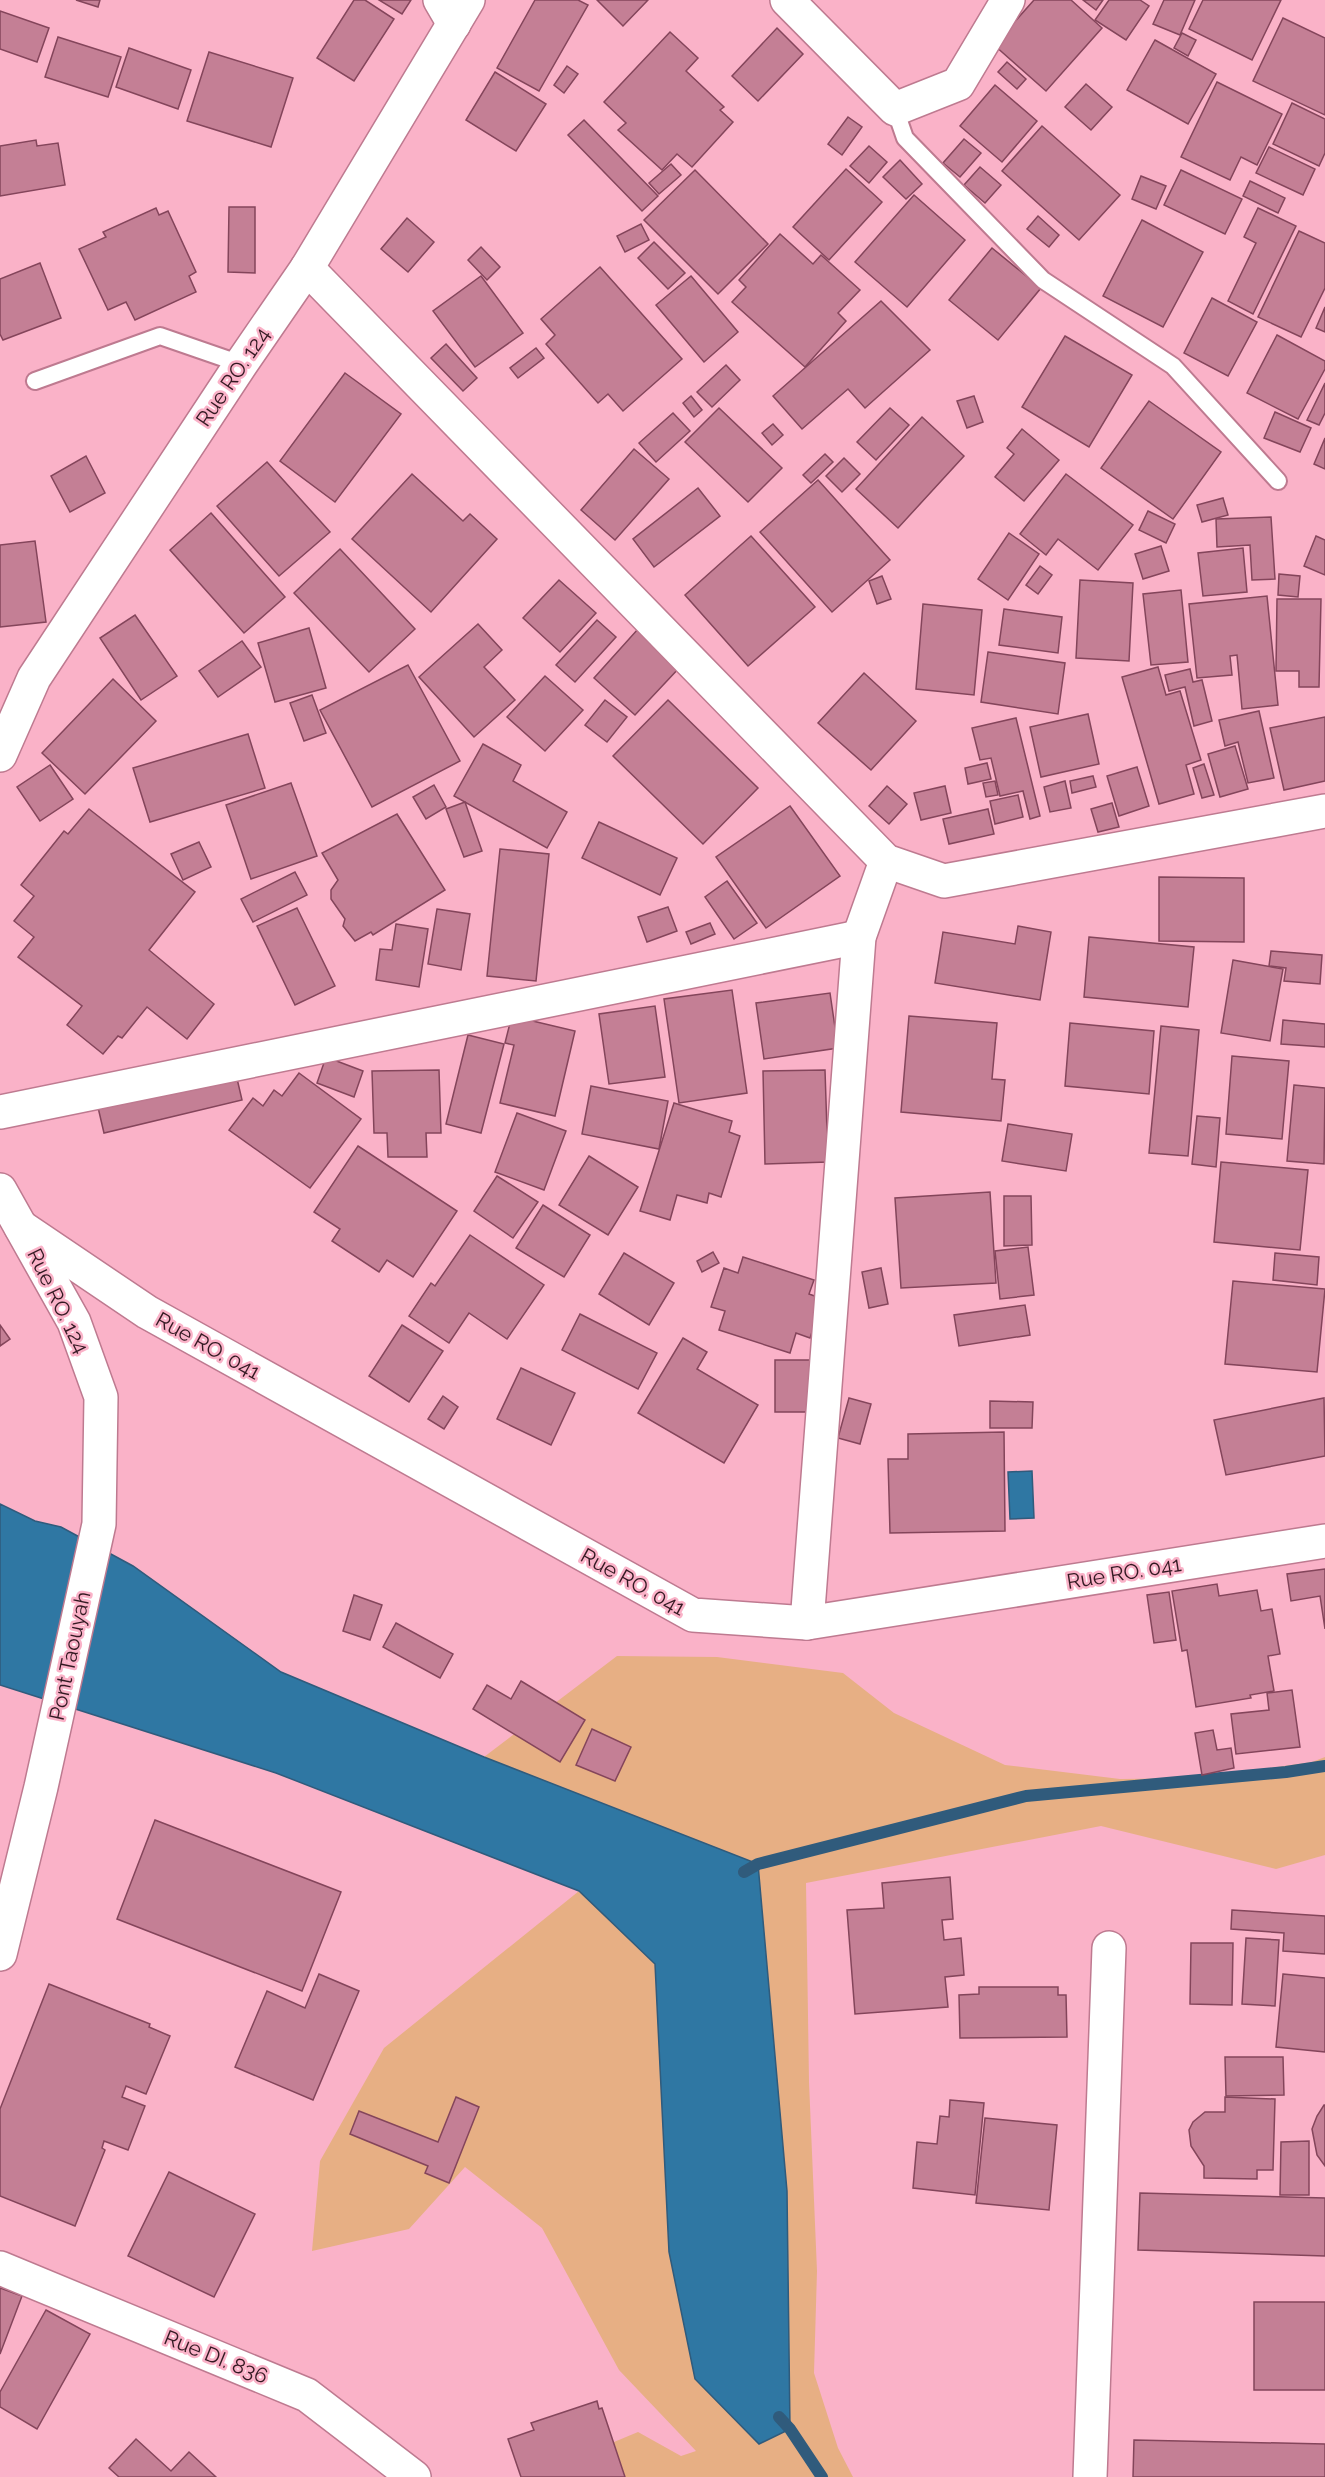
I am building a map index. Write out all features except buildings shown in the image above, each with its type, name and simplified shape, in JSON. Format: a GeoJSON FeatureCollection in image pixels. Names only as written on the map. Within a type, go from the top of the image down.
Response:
{"type":"FeatureCollection","features":[{"type":"Feature","properties":{"kind":"street"},"geometry":{"type":"LineString","coordinates":[[787,0],[895,109],[958,84],[1008,0]]}},
{"type":"Feature","properties":{"kind":"street","name":"Rue RO. 124"},"geometry":{"type":"LineString","coordinates":[[0,755],[34,678],[241,363],[307,268],[454,8]]}},
{"type":"Feature","properties":{"kind":"street"},"geometry":{"type":"LineString","coordinates":[[307,268],[886,861],[944,881],[1325,811]]}},
{"type":"Feature","properties":{"kind":"street"},"geometry":{"type":"LineString","coordinates":[[807,1623],[859,937],[886,861]]}},
{"type":"Feature","properties":{"kind":"street"},"geometry":{"type":"LineString","coordinates":[[0,1112],[859,937]]}},
{"type":"Feature","properties":{"kind":"street","name":"Rue RO. 124"},"geometry":{"type":"LineString","coordinates":[[0,1190],[74,1322],[101,1396],[99,1524]]}},
{"type":"Feature","properties":{"kind":"street","name":"Rue RO. 041"},"geometry":{"type":"LineString","coordinates":[[21,1227],[147,1312],[693,1615],[807,1623],[1325,1541]]}},
{"type":"Feature","properties":{"kind":"street","name":"Pont Taouyah"},"geometry":{"type":"LineString","coordinates":[[0,1954],[41,1788],[99,1524]]}},
{"type":"Feature","properties":{"kind":"street"},"geometry":{"type":"LineString","coordinates":[[1090,2477],[1109,1948]]}},
{"type":"Feature","properties":{"kind":"street","name":"Rue DI. 836"},"geometry":{"type":"LineString","coordinates":[[0,2268],[307,2395],[414,2477]]}},
{"type":"Feature","properties":{"kind":"lane"},"geometry":{"type":"LineString","coordinates":[[895,109],[906,138],[1043,279],[1173,366],[1278,481]]}},
{"type":"Feature","properties":{"kind":"lane"},"geometry":{"type":"LineString","coordinates":[[35,381],[160,336],[241,363]]}},
{"type":"Feature","properties":{"kind":"shaded area"},"geometry":{"type":"Polygon","coordinates":[[[617,1656],[717,1657],[843,1673],[894,1713],[1005,1765],[1120,1779],[1201,1778],[1312,1762],[1325,1757],[1325,1855],[1276,1869],[1101,1826],[806,1883],[809,2082],[817,2271],[814,2373],[838,2448],[853,2477],[606,2477],[602,2447],[638,2432],[681,2456],[696,2451],[619,2370],[542,2228],[465,2167],[409,2229],[312,2251],[320,2161],[384,2048],[579,1891],[655,1964],[669,2252],[758,1865],[484,1757],[617,1656]]]}},
{"type":"Feature","properties":{"kind":"water"},"geometry":{"type":"Polygon","coordinates":[[[1032,1471],[1034,1518],[1010,1519],[1008,1472],[1032,1471]]]}},
{"type":"Feature","properties":{"kind":"water"},"geometry":{"type":"Polygon","coordinates":[[[0,1504],[35,1521],[61,1527],[133,1566],[281,1672],[484,1757],[758,1864],[787,2191],[790,2429],[759,2444],[695,2379],[669,2252],[655,1964],[579,1891],[276,1773],[0,1685],[0,1504]]]}},
{"type":"Feature","properties":{"kind":"waterway"},"geometry":{"type":"LineString","coordinates":[[744,1872],[758,1864],[1026,1796],[1286,1772],[1325,1766]]}},
{"type":"Feature","properties":{"kind":"waterway"},"geometry":{"type":"LineString","coordinates":[[779,2417],[790,2429],[822,2477]]}}]}
